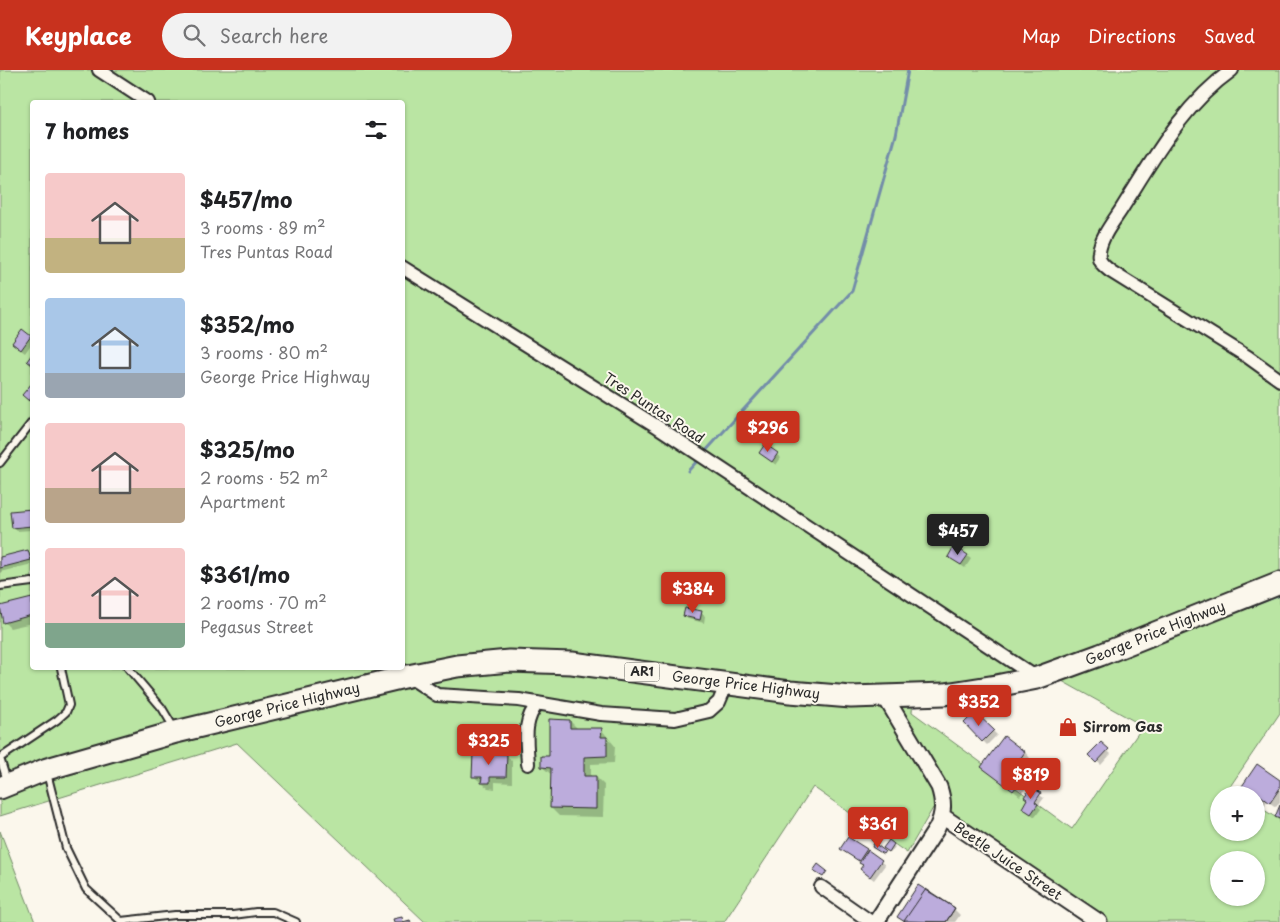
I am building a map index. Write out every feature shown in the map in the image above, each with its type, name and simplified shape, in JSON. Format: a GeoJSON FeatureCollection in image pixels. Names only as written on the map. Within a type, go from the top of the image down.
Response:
{"type":"FeatureCollection","features":[{"type":"Feature","properties":{"kind":"highway","name":"George Price Highway"},"geometry":{"type":"LineString","coordinates":[[4,786],[46,770],[176,732],[457,666],[509,661],[572,663],[851,697],[944,694],[996,686],[1036,678],[1100,655],[1280,582]]}},
{"type":"Feature","properties":{"kind":"street"},"geometry":{"type":"LineString","coordinates":[[99,70],[145,100]]}},
{"type":"Feature","properties":{"kind":"street"},"geometry":{"type":"LineString","coordinates":[[1232,70],[1204,93],[1182,116],[1111,226],[1098,253],[1101,264],[1248,357],[1280,380]]}},
{"type":"Feature","properties":{"kind":"street","name":"Tres Puntas Road"},"geometry":{"type":"LineString","coordinates":[[405,269],[658,427],[1036,678]]}},
{"type":"Feature","properties":{"kind":"street"},"geometry":{"type":"LineString","coordinates":[[408,676],[437,695],[519,700],[601,714],[675,718],[709,711],[718,702],[727,683]]}},
{"type":"Feature","properties":{"kind":"street"},"geometry":{"type":"LineString","coordinates":[[876,922],[937,828],[942,816],[943,798],[939,787],[884,695]]}},
{"type":"Feature","properties":{"kind":"street"},"geometry":{"type":"LineString","coordinates":[[528,764],[527,725],[530,712],[538,703]]}},
{"type":"Feature","properties":{"kind":"street","name":"Beetle Juice Street"},"geometry":{"type":"LineString","coordinates":[[942,816],[1099,922]]}},
{"type":"Feature","properties":{"kind":"street"},"geometry":{"type":"LineString","coordinates":[[822,887],[871,922]]}},
{"type":"Feature","properties":{"kind":"lane"},"geometry":{"type":"LineString","coordinates":[[0,463],[30,425]]}},
{"type":"Feature","properties":{"kind":"lane"},"geometry":{"type":"LineString","coordinates":[[0,586],[30,582]]}},
{"type":"Feature","properties":{"kind":"lane"},"geometry":{"type":"LineString","coordinates":[[4,786],[0,758],[66,712],[69,705],[61,670]]}},
{"type":"Feature","properties":{"kind":"lane"},"geometry":{"type":"LineString","coordinates":[[130,670],[162,708],[176,732]]}},
{"type":"Feature","properties":{"kind":"lane"},"geometry":{"type":"LineString","coordinates":[[46,770],[66,848],[86,889],[121,922],[175,915],[203,916],[265,912],[273,912],[296,922]]}},
{"type":"Feature","properties":{"kind":"green space"},"geometry":{"type":"Polygon","coordinates":[[[0,70],[1280,70],[1280,573],[1059,660],[913,700],[912,712],[1072,829],[1143,726],[1053,676],[1280,588],[1280,713],[1230,786],[1210,786],[1210,841],[1265,841],[1265,811],[1280,820],[1280,922],[1105,922],[933,808],[907,853],[813,787],[724,922],[425,922],[237,743],[0,816],[0,70]]]}},
{"type":"Feature","properties":{"kind":"green space"},"geometry":{"type":"Polygon","coordinates":[[[0,831],[35,922],[0,922],[0,831]]]}},
{"type":"Feature","properties":{"kind":"building"},"geometry":{"type":"Polygon","coordinates":[[[22,329],[30,335],[21,350],[12,343],[22,329]]]}},
{"type":"Feature","properties":{"kind":"building"},"geometry":{"type":"Polygon","coordinates":[[[30,385],[29,401],[22,395],[30,385]]]}},
{"type":"Feature","properties":{"kind":"building"},"geometry":{"type":"Polygon","coordinates":[[[765,444],[778,453],[772,462],[759,453],[765,444]]]}},
{"type":"Feature","properties":{"kind":"building"},"geometry":{"type":"Polygon","coordinates":[[[30,509],[30,526],[12,528],[10,511],[30,509]]]}},
{"type":"Feature","properties":{"kind":"building"},"geometry":{"type":"Polygon","coordinates":[[[954,546],[968,555],[961,565],[948,557],[954,546]]]}},
{"type":"Feature","properties":{"kind":"building"},"geometry":{"type":"Polygon","coordinates":[[[28,550],[30,560],[0,568],[0,557],[28,550]]]}},
{"type":"Feature","properties":{"kind":"building"},"geometry":{"type":"Polygon","coordinates":[[[30,598],[30,616],[3,623],[0,606],[30,598]]]}},
{"type":"Feature","properties":{"kind":"building"},"geometry":{"type":"Polygon","coordinates":[[[685,608],[702,611],[700,620],[683,616],[685,608]]]}},
{"type":"Feature","properties":{"kind":"building"},"geometry":{"type":"Polygon","coordinates":[[[975,712],[994,730],[982,742],[964,723],[975,712]]]}},
{"type":"Feature","properties":{"kind":"building"},"geometry":{"type":"Polygon","coordinates":[[[549,719],[570,720],[570,728],[602,728],[601,737],[607,737],[607,756],[584,757],[584,776],[596,776],[596,809],[550,808],[551,768],[541,767],[541,756],[549,756],[549,719]]]}},
{"type":"Feature","properties":{"kind":"building"},"geometry":{"type":"Polygon","coordinates":[[[1004,736],[1025,752],[1012,770],[1023,778],[1013,791],[981,767],[1004,736]]]}},
{"type":"Feature","properties":{"kind":"building"},"geometry":{"type":"Polygon","coordinates":[[[1101,742],[1109,749],[1096,763],[1088,755],[1101,742]]]}},
{"type":"Feature","properties":{"kind":"building"},"geometry":{"type":"Polygon","coordinates":[[[473,753],[507,754],[506,777],[490,777],[490,783],[481,783],[482,777],[472,777],[473,753]]]}},
{"type":"Feature","properties":{"kind":"building"},"geometry":{"type":"Polygon","coordinates":[[[1257,764],[1280,780],[1280,788],[1270,803],[1265,799],[1265,786],[1242,786],[1257,764]]]}},
{"type":"Feature","properties":{"kind":"building"},"geometry":{"type":"Polygon","coordinates":[[[1031,787],[1041,793],[1035,802],[1038,804],[1031,814],[1022,808],[1027,799],[1024,797],[1031,787]]]}},
{"type":"Feature","properties":{"kind":"building"},"geometry":{"type":"Polygon","coordinates":[[[1280,805],[1280,819],[1275,817],[1280,805]]]}},
{"type":"Feature","properties":{"kind":"building"},"geometry":{"type":"Polygon","coordinates":[[[865,824],[871,828],[865,836],[859,832],[865,824]]]}},
{"type":"Feature","properties":{"kind":"building"},"geometry":{"type":"Polygon","coordinates":[[[876,832],[882,836],[877,844],[871,840],[876,832]]]}},
{"type":"Feature","properties":{"kind":"building"},"geometry":{"type":"Polygon","coordinates":[[[848,837],[867,849],[859,861],[840,849],[848,837]]]}},
{"type":"Feature","properties":{"kind":"building"},"geometry":{"type":"Polygon","coordinates":[[[889,840],[894,844],[889,852],[883,848],[889,840]]]}},
{"type":"Feature","properties":{"kind":"building"},"geometry":{"type":"Polygon","coordinates":[[[874,843],[885,851],[883,854],[872,847],[874,843]]]}},
{"type":"Feature","properties":{"kind":"building"},"geometry":{"type":"Polygon","coordinates":[[[868,850],[882,860],[870,877],[860,869],[863,865],[859,863],[868,850]]]}},
{"type":"Feature","properties":{"kind":"building"},"geometry":{"type":"Polygon","coordinates":[[[818,864],[827,871],[823,877],[813,871],[818,864]]]}},
{"type":"Feature","properties":{"kind":"building"},"geometry":{"type":"Polygon","coordinates":[[[918,885],[955,908],[946,922],[905,922],[897,917],[918,885]]]}},
{"type":"Feature","properties":{"kind":"building"},"geometry":{"type":"Polygon","coordinates":[[[926,889],[955,908],[946,922],[904,921],[926,889]]]}},
{"type":"Feature","properties":{"kind":"building"},"geometry":{"type":"Polygon","coordinates":[[[402,917],[403,922],[394,922],[393,919],[402,917]]]}},
{"type":"Feature","properties":{"kind":"waterway"},"geometry":{"type":"LineString","coordinates":[[703,454],[852,291],[896,135],[908,70]]}},
{"type":"Feature","properties":{"kind":"waterway"},"geometry":{"type":"LineString","coordinates":[[688,471],[699,459]]}},
{"type":"Feature","properties":{"kind":"waterway"},"geometry":{"type":"LineString","coordinates":[[1225,616],[1280,595]]}},
{"type":"Feature","properties":{"kind":"waterway"},"geometry":{"type":"LineString","coordinates":[[905,706],[931,705]]}},
{"type":"Feature","properties":{"kind":"place","name":"Sirrom Gas"},"geometry":{"type":"Point","coordinates":[1068,727]}}]}
